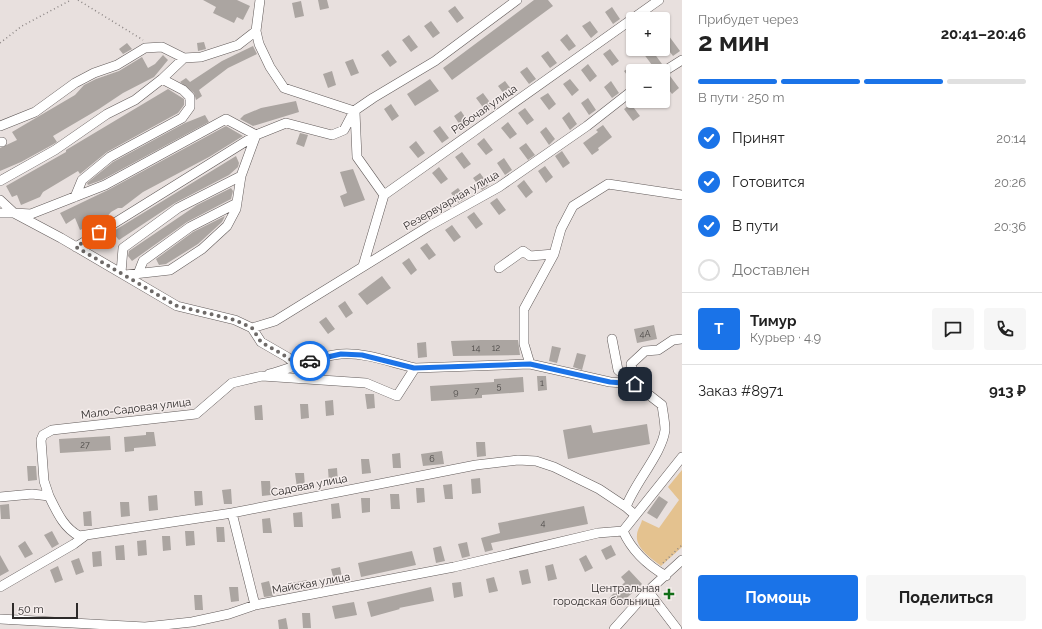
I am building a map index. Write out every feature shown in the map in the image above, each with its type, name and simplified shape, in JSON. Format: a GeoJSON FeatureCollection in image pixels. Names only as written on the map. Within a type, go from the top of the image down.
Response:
{"type":"FeatureCollection","features":[{"type":"Feature","properties":{"kind":"street"},"geometry":{"type":"LineString","coordinates":[[260,0],[256,31],[259,44],[270,67],[284,88],[354,111]]}},
{"type":"Feature","properties":{"kind":"street"},"geometry":{"type":"LineString","coordinates":[[76,247],[256,135],[286,123],[332,135],[344,130],[354,111],[373,98],[435,62],[517,0]]}},
{"type":"Feature","properties":{"kind":"street","name":"Рабочая улица"},"geometry":{"type":"LineString","coordinates":[[384,195],[659,0]]}},
{"type":"Feature","properties":{"kind":"street"},"geometry":{"type":"LineString","coordinates":[[0,126],[35,112],[75,83],[94,73],[117,65],[145,48],[162,47],[184,58],[201,56],[238,45],[256,31]]}},
{"type":"Feature","properties":{"kind":"street"},"geometry":{"type":"LineString","coordinates":[[0,181],[55,150],[107,114],[135,100],[162,79],[184,58]]}},
{"type":"Feature","properties":{"kind":"street"},"geometry":{"type":"LineString","coordinates":[[670,68],[682,60]]}},
{"type":"Feature","properties":{"kind":"street"},"geometry":{"type":"LineString","coordinates":[[76,197],[82,180],[110,157],[182,118],[190,106],[190,97],[183,90],[162,79]]}},
{"type":"Feature","properties":{"kind":"street","name":"Резервуарная улица"},"geometry":{"type":"LineString","coordinates":[[252,328],[275,321],[429,226],[499,187],[587,126],[626,95]]}},
{"type":"Feature","properties":{"kind":"street"},"geometry":{"type":"LineString","coordinates":[[354,111],[357,157],[384,195],[363,266]]}},
{"type":"Feature","properties":{"kind":"street"},"geometry":{"type":"LineString","coordinates":[[0,213],[31,214],[105,185],[226,119],[256,135]]}},
{"type":"Feature","properties":{"kind":"street"},"geometry":{"type":"LineString","coordinates":[[123,274],[138,274],[170,270],[202,249],[227,226],[236,209],[241,176],[256,135]]}},
{"type":"Feature","properties":{"kind":"street"},"geometry":{"type":"LineString","coordinates":[[123,274],[123,248],[178,208],[241,176]]}},
{"type":"Feature","properties":{"kind":"street"},"geometry":{"type":"LineString","coordinates":[[530,364],[524,344],[524,309],[554,254],[561,229],[573,206],[608,184],[682,196]]}},
{"type":"Feature","properties":{"kind":"street"},"geometry":{"type":"LineString","coordinates":[[0,200],[14,213],[177,306],[235,320],[252,328],[261,342],[296,364]]}},
{"type":"Feature","properties":{"kind":"street"},"geometry":{"type":"LineString","coordinates":[[138,274],[143,261],[190,227],[237,203]]}},
{"type":"Feature","properties":{"kind":"street"},"geometry":{"type":"LineString","coordinates":[[499,268],[522,251],[530,256],[554,254]]}},
{"type":"Feature","properties":{"kind":"street"},"geometry":{"type":"LineString","coordinates":[[612,339],[618,370],[662,405],[665,428],[662,442],[630,494],[626,507],[635,514]]}},
{"type":"Feature","properties":{"kind":"street"},"geometry":{"type":"LineString","coordinates":[[635,384],[631,364],[645,350],[658,350],[673,340],[682,339]]}},
{"type":"Feature","properties":{"kind":"street"},"geometry":{"type":"LineString","coordinates":[[262,376],[296,364],[341,354],[362,355],[414,368],[530,364],[610,382],[635,384]]}},
{"type":"Feature","properties":{"kind":"street","name":"Мало-Садовая улица"},"geometry":{"type":"LineString","coordinates":[[49,496],[44,481],[41,440],[43,435],[52,430],[196,414],[232,383],[262,376],[366,383],[397,396],[414,368]]}},
{"type":"Feature","properties":{"kind":"street"},"geometry":{"type":"LineString","coordinates":[[666,576],[655,570],[629,544],[623,531],[635,514],[682,457]]}},
{"type":"Feature","properties":{"kind":"street","name":"Садовая улица"},"geometry":{"type":"LineString","coordinates":[[0,587],[74,544],[86,535],[232,513],[476,465],[518,460],[536,461],[554,467],[599,489],[626,507]]}},
{"type":"Feature","properties":{"kind":"street"},"geometry":{"type":"LineString","coordinates":[[0,497],[32,494],[49,496],[61,520],[70,531],[79,536],[86,535]]}},
{"type":"Feature","properties":{"kind":"street"},"geometry":{"type":"LineString","coordinates":[[232,513],[255,605]]}},
{"type":"Feature","properties":{"kind":"street","name":"Майская улица"},"geometry":{"type":"LineString","coordinates":[[0,619],[145,627],[192,622],[229,614],[255,605],[454,567],[598,533],[623,531]]}},
{"type":"Feature","properties":{"kind":"street"},"geometry":{"type":"LineString","coordinates":[[614,629],[648,591],[682,560]]}},
{"type":"Feature","properties":{"kind":"street"},"geometry":{"type":"LineString","coordinates":[[648,591],[677,629]]}},
{"type":"Feature","properties":{"kind":"path"},"geometry":{"type":"LineString","coordinates":[[0,43],[22,26],[71,0]]}},
{"type":"Feature","properties":{"kind":"path"},"geometry":{"type":"LineString","coordinates":[[78,0],[135,36],[162,47]]}},
{"type":"Feature","properties":{"kind":"path"},"geometry":{"type":"LineString","coordinates":[[655,570],[682,545]]}},
{"type":"Feature","properties":{"kind":"shaded area"},"geometry":{"type":"Polygon","coordinates":[[[682,470],[682,547],[661,566],[641,549],[637,540],[637,533],[642,520],[659,528],[679,500],[668,487],[682,470]]]}},
{"type":"Feature","properties":{"kind":"building"},"geometry":{"type":"Polygon","coordinates":[[[203,0],[237,0],[250,6],[243,20],[237,17],[234,23],[213,13],[216,7],[203,0]]]}},
{"type":"Feature","properties":{"kind":"building"},"geometry":{"type":"Polygon","coordinates":[[[318,0],[327,0],[329,8],[320,10],[318,0]]]}},
{"type":"Feature","properties":{"kind":"building"},"geometry":{"type":"Polygon","coordinates":[[[534,0],[548,0],[553,6],[452,80],[443,68],[534,0]]]}},
{"type":"Feature","properties":{"kind":"building"},"geometry":{"type":"Polygon","coordinates":[[[301,1],[304,16],[295,18],[292,3],[301,1]]]}},
{"type":"Feature","properties":{"kind":"building"},"geometry":{"type":"Polygon","coordinates":[[[455,6],[464,18],[457,23],[448,11],[455,6]]]}},
{"type":"Feature","properties":{"kind":"building"},"geometry":{"type":"Polygon","coordinates":[[[612,7],[620,19],[613,24],[605,12],[612,7]]]}},
{"type":"Feature","properties":{"kind":"building"},"geometry":{"type":"Polygon","coordinates":[[[431,21],[440,33],[433,38],[424,26],[431,21]]]}},
{"type":"Feature","properties":{"kind":"building"},"geometry":{"type":"Polygon","coordinates":[[[590,21],[598,32],[591,38],[582,26],[590,21]]]}},
{"type":"Feature","properties":{"kind":"building"},"geometry":{"type":"Polygon","coordinates":[[[567,34],[576,46],[569,51],[560,40],[567,34]]]}},
{"type":"Feature","properties":{"kind":"building"},"geometry":{"type":"Polygon","coordinates":[[[409,35],[418,47],[411,52],[402,40],[409,35]]]}},
{"type":"Feature","properties":{"kind":"building"},"geometry":{"type":"Polygon","coordinates":[[[670,37],[680,51],[673,56],[670,52],[670,37]]]}},
{"type":"Feature","properties":{"kind":"building"},"geometry":{"type":"Polygon","coordinates":[[[204,42],[206,49],[198,51],[197,43],[204,42]]]}},
{"type":"Feature","properties":{"kind":"building"},"geometry":{"type":"Polygon","coordinates":[[[127,43],[132,49],[123,54],[119,49],[127,43]]]}},
{"type":"Feature","properties":{"kind":"building"},"geometry":{"type":"Polygon","coordinates":[[[253,46],[257,54],[228,68],[199,90],[202,96],[196,100],[194,93],[180,82],[186,78],[190,82],[222,61],[253,46]]]}},
{"type":"Feature","properties":{"kind":"building"},"geometry":{"type":"Polygon","coordinates":[[[610,49],[619,61],[612,66],[603,54],[610,49]]]}},
{"type":"Feature","properties":{"kind":"building"},"geometry":{"type":"Polygon","coordinates":[[[388,50],[397,62],[390,67],[381,55],[388,50]]]}},
{"type":"Feature","properties":{"kind":"building"},"geometry":{"type":"Polygon","coordinates":[[[548,51],[557,63],[550,68],[541,56],[548,51]]]}},
{"type":"Feature","properties":{"kind":"building"},"geometry":{"type":"Polygon","coordinates":[[[163,55],[168,60],[154,77],[123,93],[53,136],[57,142],[21,162],[0,171],[0,148],[17,140],[12,132],[75,95],[84,85],[119,71],[142,57],[148,68],[155,64],[163,55]]]}},
{"type":"Feature","properties":{"kind":"building"},"geometry":{"type":"Polygon","coordinates":[[[645,56],[656,56],[662,64],[651,64],[645,56]]]}},
{"type":"Feature","properties":{"kind":"building"},"geometry":{"type":"Polygon","coordinates":[[[353,59],[359,73],[351,76],[345,62],[353,59]]]}},
{"type":"Feature","properties":{"kind":"building"},"geometry":{"type":"Polygon","coordinates":[[[588,64],[597,76],[590,82],[581,70],[588,64]]]}},
{"type":"Feature","properties":{"kind":"building"},"geometry":{"type":"Polygon","coordinates":[[[527,67],[536,79],[529,84],[520,72],[527,67]]]}},
{"type":"Feature","properties":{"kind":"building"},"geometry":{"type":"Polygon","coordinates":[[[332,71],[336,85],[328,88],[323,74],[332,71]]]}},
{"type":"Feature","properties":{"kind":"building"},"geometry":{"type":"Polygon","coordinates":[[[670,76],[679,88],[672,94],[670,91],[670,76]]]}},
{"type":"Feature","properties":{"kind":"building"},"geometry":{"type":"Polygon","coordinates":[[[430,79],[439,91],[415,106],[407,94],[430,79]]]}},
{"type":"Feature","properties":{"kind":"building"},"geometry":{"type":"Polygon","coordinates":[[[570,79],[579,90],[572,96],[563,84],[570,79]]]}},
{"type":"Feature","properties":{"kind":"building"},"geometry":{"type":"Polygon","coordinates":[[[505,81],[514,93],[507,98],[498,86],[505,81]]]}},
{"type":"Feature","properties":{"kind":"building"},"geometry":{"type":"Polygon","coordinates":[[[611,81],[619,93],[612,98],[604,87],[611,81]]]}},
{"type":"Feature","properties":{"kind":"building"},"geometry":{"type":"Polygon","coordinates":[[[168,89],[184,99],[184,105],[178,113],[107,152],[80,174],[78,171],[43,192],[40,197],[21,205],[17,195],[12,197],[6,186],[66,152],[66,150],[168,89]]]}},
{"type":"Feature","properties":{"kind":"building"},"geometry":{"type":"Polygon","coordinates":[[[483,93],[492,105],[485,110],[476,98],[483,93]]]}},
{"type":"Feature","properties":{"kind":"building"},"geometry":{"type":"Polygon","coordinates":[[[548,93],[556,104],[549,110],[540,98],[548,93]]]}},
{"type":"Feature","properties":{"kind":"building"},"geometry":{"type":"Polygon","coordinates":[[[588,98],[596,110],[589,115],[581,103],[588,98]]]}},
{"type":"Feature","properties":{"kind":"building"},"geometry":{"type":"Polygon","coordinates":[[[296,101],[299,112],[253,126],[240,119],[244,115],[261,108],[296,101]]]}},
{"type":"Feature","properties":{"kind":"building"},"geometry":{"type":"Polygon","coordinates":[[[391,104],[399,116],[392,121],[384,109],[391,104]]]}},
{"type":"Feature","properties":{"kind":"building"},"geometry":{"type":"Polygon","coordinates":[[[525,108],[534,120],[527,125],[518,113],[525,108]]]}},
{"type":"Feature","properties":{"kind":"building"},"geometry":{"type":"Polygon","coordinates":[[[626,108],[634,108],[640,116],[633,121],[624,109],[626,108]]]}},
{"type":"Feature","properties":{"kind":"building"},"geometry":{"type":"Polygon","coordinates":[[[461,111],[469,123],[462,128],[454,116],[461,111]]]}},
{"type":"Feature","properties":{"kind":"building"},"geometry":{"type":"Polygon","coordinates":[[[569,112],[577,124],[570,130],[562,118],[569,112]]]}},
{"type":"Feature","properties":{"kind":"building"},"geometry":{"type":"Polygon","coordinates":[[[205,115],[209,122],[102,180],[88,185],[87,183],[113,162],[185,123],[205,115]]]}},
{"type":"Feature","properties":{"kind":"building"},"geometry":{"type":"Polygon","coordinates":[[[508,122],[517,134],[510,139],[501,128],[508,122]]]}},
{"type":"Feature","properties":{"kind":"building"},"geometry":{"type":"Polygon","coordinates":[[[603,125],[612,137],[592,155],[583,143],[598,132],[596,130],[603,125]]]}},
{"type":"Feature","properties":{"kind":"building"},"geometry":{"type":"Polygon","coordinates":[[[226,126],[243,136],[209,157],[143,192],[122,208],[118,208],[111,212],[106,218],[80,230],[75,218],[66,224],[60,213],[108,190],[226,126]]]}},
{"type":"Feature","properties":{"kind":"building"},"geometry":{"type":"Polygon","coordinates":[[[440,126],[449,138],[442,143],[433,131],[440,126]]]}},
{"type":"Feature","properties":{"kind":"building"},"geometry":{"type":"Polygon","coordinates":[[[546,127],[555,139],[549,145],[540,132],[546,127]]]}},
{"type":"Feature","properties":{"kind":"building"},"geometry":{"type":"Polygon","coordinates":[[[300,133],[308,135],[304,147],[296,144],[300,133]]]}},
{"type":"Feature","properties":{"kind":"building"},"geometry":{"type":"Polygon","coordinates":[[[484,138],[493,150],[486,155],[477,144],[484,138]]]}},
{"type":"Feature","properties":{"kind":"building"},"geometry":{"type":"Polygon","coordinates":[[[416,141],[425,153],[418,158],[409,147],[416,141]]]}},
{"type":"Feature","properties":{"kind":"building"},"geometry":{"type":"Polygon","coordinates":[[[526,143],[535,155],[528,160],[519,148],[526,143]]]}},
{"type":"Feature","properties":{"kind":"building"},"geometry":{"type":"Polygon","coordinates":[[[562,151],[570,163],[563,168],[555,156],[562,151]]]}},
{"type":"Feature","properties":{"kind":"building"},"geometry":{"type":"Polygon","coordinates":[[[462,152],[471,164],[464,169],[455,157],[462,152]]]}},
{"type":"Feature","properties":{"kind":"building"},"geometry":{"type":"Polygon","coordinates":[[[236,156],[239,163],[238,167],[229,175],[175,203],[119,240],[112,232],[236,156]]]}},
{"type":"Feature","properties":{"kind":"building"},"geometry":{"type":"Polygon","coordinates":[[[504,158],[512,170],[505,175],[497,163],[504,158]]]}},
{"type":"Feature","properties":{"kind":"building"},"geometry":{"type":"Polygon","coordinates":[[[545,166],[553,177],[546,183],[538,171],[545,166]]]}},
{"type":"Feature","properties":{"kind":"building"},"geometry":{"type":"Polygon","coordinates":[[[439,167],[448,179],[441,184],[432,173],[439,167]]]}},
{"type":"Feature","properties":{"kind":"building"},"geometry":{"type":"Polygon","coordinates":[[[353,169],[365,200],[344,207],[340,196],[347,193],[340,172],[353,169]]]}},
{"type":"Feature","properties":{"kind":"building"},"geometry":{"type":"Polygon","coordinates":[[[480,173],[489,185],[482,190],[473,178],[480,173]]]}},
{"type":"Feature","properties":{"kind":"building"},"geometry":{"type":"Polygon","coordinates":[[[524,180],[533,192],[526,198],[517,186],[524,180]]]}},
{"type":"Feature","properties":{"kind":"building"},"geometry":{"type":"Polygon","coordinates":[[[231,188],[233,191],[231,199],[187,222],[132,261],[128,256],[129,251],[197,205],[231,188]]]}},
{"type":"Feature","properties":{"kind":"building"},"geometry":{"type":"Polygon","coordinates":[[[458,188],[466,198],[458,203],[451,193],[458,188]]]}},
{"type":"Feature","properties":{"kind":"building"},"geometry":{"type":"Polygon","coordinates":[[[497,198],[506,210],[499,215],[490,203],[497,198]]]}},
{"type":"Feature","properties":{"kind":"building"},"geometry":{"type":"Polygon","coordinates":[[[474,212],[483,224],[476,229],[467,217],[474,212]]]}},
{"type":"Feature","properties":{"kind":"building"},"geometry":{"type":"Polygon","coordinates":[[[225,216],[222,222],[198,244],[166,264],[159,265],[156,259],[193,232],[225,216]]]}},
{"type":"Feature","properties":{"kind":"building"},"geometry":{"type":"Polygon","coordinates":[[[452,225],[461,237],[454,242],[445,230],[452,225]]]}},
{"type":"Feature","properties":{"kind":"building"},"geometry":{"type":"Polygon","coordinates":[[[427,243],[436,255],[429,260],[420,248],[427,243]]]}},
{"type":"Feature","properties":{"kind":"building"},"geometry":{"type":"Polygon","coordinates":[[[409,258],[417,270],[411,275],[402,263],[409,258]]]}},
{"type":"Feature","properties":{"kind":"building"},"geometry":{"type":"Polygon","coordinates":[[[382,276],[391,288],[367,305],[358,294],[382,276]]]}},
{"type":"Feature","properties":{"kind":"building"},"geometry":{"type":"Polygon","coordinates":[[[345,301],[353,313],[346,318],[338,306],[345,301]]]}},
{"type":"Feature","properties":{"kind":"building"},"geometry":{"type":"Polygon","coordinates":[[[326,317],[335,329],[328,334],[319,322],[326,317]]]}},
{"type":"Feature","properties":{"kind":"building"},"geometry":{"type":"Polygon","coordinates":[[[654,325],[657,339],[637,343],[634,329],[654,325]]]}},
{"type":"Feature","properties":{"kind":"building"},"geometry":{"type":"Polygon","coordinates":[[[518,340],[520,355],[453,356],[451,341],[518,340]]]}},
{"type":"Feature","properties":{"kind":"building"},"geometry":{"type":"Polygon","coordinates":[[[426,342],[427,357],[418,358],[417,343],[426,342]]]}},
{"type":"Feature","properties":{"kind":"building"},"geometry":{"type":"Polygon","coordinates":[[[552,346],[561,348],[557,363],[549,361],[552,346]]]}},
{"type":"Feature","properties":{"kind":"building"},"geometry":{"type":"Polygon","coordinates":[[[577,353],[586,355],[582,370],[573,367],[577,353]]]}},
{"type":"Feature","properties":{"kind":"building"},"geometry":{"type":"Polygon","coordinates":[[[537,376],[546,376],[547,390],[538,391],[537,376]]]}},
{"type":"Feature","properties":{"kind":"building"},"geometry":{"type":"Polygon","coordinates":[[[523,377],[524,392],[482,395],[482,398],[431,401],[430,386],[494,382],[494,379],[523,377]]]}},
{"type":"Feature","properties":{"kind":"building"},"geometry":{"type":"Polygon","coordinates":[[[365,394],[374,394],[375,408],[367,409],[365,394]]]}},
{"type":"Feature","properties":{"kind":"building"},"geometry":{"type":"Polygon","coordinates":[[[333,400],[334,415],[326,416],[325,401],[333,400]]]}},
{"type":"Feature","properties":{"kind":"building"},"geometry":{"type":"Polygon","coordinates":[[[300,404],[308,404],[309,418],[301,419],[300,404]]]}},
{"type":"Feature","properties":{"kind":"building"},"geometry":{"type":"Polygon","coordinates":[[[262,405],[263,420],[255,420],[254,406],[262,405]]]}},
{"type":"Feature","properties":{"kind":"building"},"geometry":{"type":"Polygon","coordinates":[[[647,424],[650,444],[568,459],[563,430],[591,425],[593,433],[647,424]]]}},
{"type":"Feature","properties":{"kind":"building"},"geometry":{"type":"Polygon","coordinates":[[[146,432],[154,432],[156,446],[134,448],[134,451],[125,452],[124,437],[146,435],[146,432]]]}},
{"type":"Feature","properties":{"kind":"building"},"geometry":{"type":"Polygon","coordinates":[[[110,436],[111,450],[60,453],[59,439],[110,436]]]}},
{"type":"Feature","properties":{"kind":"building"},"geometry":{"type":"Polygon","coordinates":[[[476,442],[485,442],[486,456],[477,457],[476,442]]]}},
{"type":"Feature","properties":{"kind":"building"},"geometry":{"type":"Polygon","coordinates":[[[442,451],[444,464],[423,466],[421,454],[442,451]]]}},
{"type":"Feature","properties":{"kind":"building"},"geometry":{"type":"Polygon","coordinates":[[[400,453],[401,468],[393,468],[392,454],[400,453]]]}},
{"type":"Feature","properties":{"kind":"building"},"geometry":{"type":"Polygon","coordinates":[[[361,459],[369,459],[371,473],[362,474],[361,459]]]}},
{"type":"Feature","properties":{"kind":"building"},"geometry":{"type":"Polygon","coordinates":[[[27,466],[36,466],[37,480],[28,481],[27,466]]]}},
{"type":"Feature","properties":{"kind":"building"},"geometry":{"type":"Polygon","coordinates":[[[337,468],[338,483],[329,483],[328,469],[337,468]]]}},
{"type":"Feature","properties":{"kind":"building"},"geometry":{"type":"Polygon","coordinates":[[[295,473],[304,473],[305,487],[297,488],[295,473]]]}},
{"type":"Feature","properties":{"kind":"building"},"geometry":{"type":"Polygon","coordinates":[[[480,478],[481,493],[472,494],[471,479],[480,478]]]}},
{"type":"Feature","properties":{"kind":"building"},"geometry":{"type":"Polygon","coordinates":[[[261,481],[270,481],[271,495],[262,496],[261,481]]]}},
{"type":"Feature","properties":{"kind":"building"},"geometry":{"type":"Polygon","coordinates":[[[452,484],[453,499],[445,499],[443,485],[452,484]]]}},
{"type":"Feature","properties":{"kind":"building"},"geometry":{"type":"Polygon","coordinates":[[[416,488],[424,488],[425,502],[417,503],[416,488]]]}},
{"type":"Feature","properties":{"kind":"building"},"geometry":{"type":"Polygon","coordinates":[[[231,489],[232,504],[224,504],[222,490],[231,489]]]}},
{"type":"Feature","properties":{"kind":"building"},"geometry":{"type":"Polygon","coordinates":[[[194,491],[202,491],[203,505],[195,506],[194,491]]]}},
{"type":"Feature","properties":{"kind":"building"},"geometry":{"type":"Polygon","coordinates":[[[390,494],[399,494],[400,509],[391,509],[390,494]]]}},
{"type":"Feature","properties":{"kind":"building"},"geometry":{"type":"Polygon","coordinates":[[[157,495],[158,510],[149,511],[148,496],[157,495]]]}},
{"type":"Feature","properties":{"kind":"building"},"geometry":{"type":"Polygon","coordinates":[[[659,496],[668,502],[657,519],[647,513],[659,496]]]}},
{"type":"Feature","properties":{"kind":"building"},"geometry":{"type":"Polygon","coordinates":[[[361,498],[370,498],[370,512],[362,513],[361,498]]]}},
{"type":"Feature","properties":{"kind":"building"},"geometry":{"type":"Polygon","coordinates":[[[120,502],[129,502],[130,516],[121,517],[120,502]]]}},
{"type":"Feature","properties":{"kind":"building"},"geometry":{"type":"Polygon","coordinates":[[[339,503],[341,518],[332,519],[331,504],[339,503]]]}},
{"type":"Feature","properties":{"kind":"building"},"geometry":{"type":"Polygon","coordinates":[[[9,504],[10,519],[1,519],[0,505],[9,504]]]}},
{"type":"Feature","properties":{"kind":"building"},"geometry":{"type":"Polygon","coordinates":[[[584,506],[588,524],[491,543],[493,550],[485,552],[481,538],[500,533],[498,523],[584,506]]]}},
{"type":"Feature","properties":{"kind":"building"},"geometry":{"type":"Polygon","coordinates":[[[91,511],[92,526],[84,526],[83,512],[91,511]]]}},
{"type":"Feature","properties":{"kind":"building"},"geometry":{"type":"Polygon","coordinates":[[[302,512],[303,527],[294,527],[293,513],[302,512]]]}},
{"type":"Feature","properties":{"kind":"building"},"geometry":{"type":"Polygon","coordinates":[[[270,518],[272,533],[263,533],[262,519],[270,518]]]}},
{"type":"Feature","properties":{"kind":"building"},"geometry":{"type":"Polygon","coordinates":[[[216,527],[224,527],[225,542],[217,542],[216,527]]]}},
{"type":"Feature","properties":{"kind":"building"},"geometry":{"type":"Polygon","coordinates":[[[52,531],[59,544],[52,548],[44,535],[52,531]]]}},
{"type":"Feature","properties":{"kind":"building"},"geometry":{"type":"Polygon","coordinates":[[[185,531],[194,531],[195,545],[186,546],[185,531]]]}},
{"type":"Feature","properties":{"kind":"building"},"geometry":{"type":"Polygon","coordinates":[[[162,536],[170,536],[171,550],[163,551],[162,536]]]}},
{"type":"Feature","properties":{"kind":"building"},"geometry":{"type":"Polygon","coordinates":[[[146,540],[147,555],[138,556],[137,541],[146,540]]]}},
{"type":"Feature","properties":{"kind":"building"},"geometry":{"type":"Polygon","coordinates":[[[25,541],[33,554],[25,558],[18,546],[25,541]]]}},
{"type":"Feature","properties":{"kind":"building"},"geometry":{"type":"Polygon","coordinates":[[[467,542],[470,556],[462,558],[458,544],[467,542]]]}},
{"type":"Feature","properties":{"kind":"building"},"geometry":{"type":"Polygon","coordinates":[[[124,545],[125,560],[116,560],[115,546],[124,545]]]}},
{"type":"Feature","properties":{"kind":"building"},"geometry":{"type":"Polygon","coordinates":[[[611,545],[616,555],[606,560],[601,550],[611,545]]]}},
{"type":"Feature","properties":{"kind":"building"},"geometry":{"type":"Polygon","coordinates":[[[441,546],[445,561],[436,563],[433,548],[441,546]]]}},
{"type":"Feature","properties":{"kind":"building"},"geometry":{"type":"Polygon","coordinates":[[[101,551],[102,566],[93,567],[92,552],[101,551]]]}},
{"type":"Feature","properties":{"kind":"building"},"geometry":{"type":"Polygon","coordinates":[[[412,551],[416,565],[361,577],[358,563],[412,551]]]}},
{"type":"Feature","properties":{"kind":"building"},"geometry":{"type":"Polygon","coordinates":[[[0,555],[9,571],[0,576],[0,555]]]}},
{"type":"Feature","properties":{"kind":"building"},"geometry":{"type":"Polygon","coordinates":[[[586,555],[593,568],[585,572],[579,559],[586,555]]]}},
{"type":"Feature","properties":{"kind":"building"},"geometry":{"type":"Polygon","coordinates":[[[79,558],[84,572],[76,575],[71,561],[79,558]]]}},
{"type":"Feature","properties":{"kind":"building"},"geometry":{"type":"Polygon","coordinates":[[[553,564],[557,579],[548,581],[545,566],[553,564]]]}},
{"type":"Feature","properties":{"kind":"building"},"geometry":{"type":"Polygon","coordinates":[[[58,566],[63,580],[55,583],[50,570],[58,566]]]}},
{"type":"Feature","properties":{"kind":"building"},"geometry":{"type":"Polygon","coordinates":[[[340,567],[343,582],[335,584],[331,569],[340,567]]]}},
{"type":"Feature","properties":{"kind":"building"},"geometry":{"type":"Polygon","coordinates":[[[528,569],[531,583],[522,585],[519,571],[528,569]]]}},
{"type":"Feature","properties":{"kind":"building"},"geometry":{"type":"Polygon","coordinates":[[[629,570],[642,584],[618,606],[609,598],[625,582],[621,577],[629,570]]]}},
{"type":"Feature","properties":{"kind":"building"},"geometry":{"type":"Polygon","coordinates":[[[494,577],[498,591],[489,593],[486,579],[494,577]]]}},
{"type":"Feature","properties":{"kind":"building"},"geometry":{"type":"Polygon","coordinates":[[[307,580],[308,589],[293,591],[292,583],[307,580]]]}},
{"type":"Feature","properties":{"kind":"building"},"geometry":{"type":"Polygon","coordinates":[[[269,581],[273,596],[264,597],[261,583],[269,581]]]}},
{"type":"Feature","properties":{"kind":"building"},"geometry":{"type":"Polygon","coordinates":[[[461,582],[463,596],[454,598],[452,583],[461,582]]]}},
{"type":"Feature","properties":{"kind":"building"},"geometry":{"type":"Polygon","coordinates":[[[229,587],[238,587],[239,601],[231,602],[229,587]]]}},
{"type":"Feature","properties":{"kind":"building"},"geometry":{"type":"Polygon","coordinates":[[[431,587],[434,601],[399,608],[400,609],[371,617],[367,602],[431,587]]]}},
{"type":"Feature","properties":{"kind":"building"},"geometry":{"type":"Polygon","coordinates":[[[194,595],[202,595],[203,610],[195,610],[194,595]]]}},
{"type":"Feature","properties":{"kind":"building"},"geometry":{"type":"Polygon","coordinates":[[[354,602],[357,615],[335,619],[332,606],[354,602]]]}},
{"type":"Feature","properties":{"kind":"building"},"geometry":{"type":"Polygon","coordinates":[[[302,613],[310,613],[311,628],[303,628],[302,613]]]}},
{"type":"Feature","properties":{"kind":"building"},"geometry":{"type":"Polygon","coordinates":[[[286,618],[288,629],[279,629],[278,620],[286,618]]]}},
{"type":"Feature","properties":{"kind":"way so far"},"geometry":{"type":"LineString","coordinates":[[99,232],[76,247],[177,306],[235,320],[252,328],[261,342],[296,364],[310,361]]}},
{"type":"Feature","properties":{"kind":"place","name":"Центральная городская больница"},"geometry":{"type":"Point","coordinates":[669,594]}},
{"type":"Feature","properties":{"kind":"route"},"geometry":{"type":"LineString","coordinates":[[310,361],[341,354],[362,355],[414,368],[530,364],[610,382],[635,384]]}}]}
